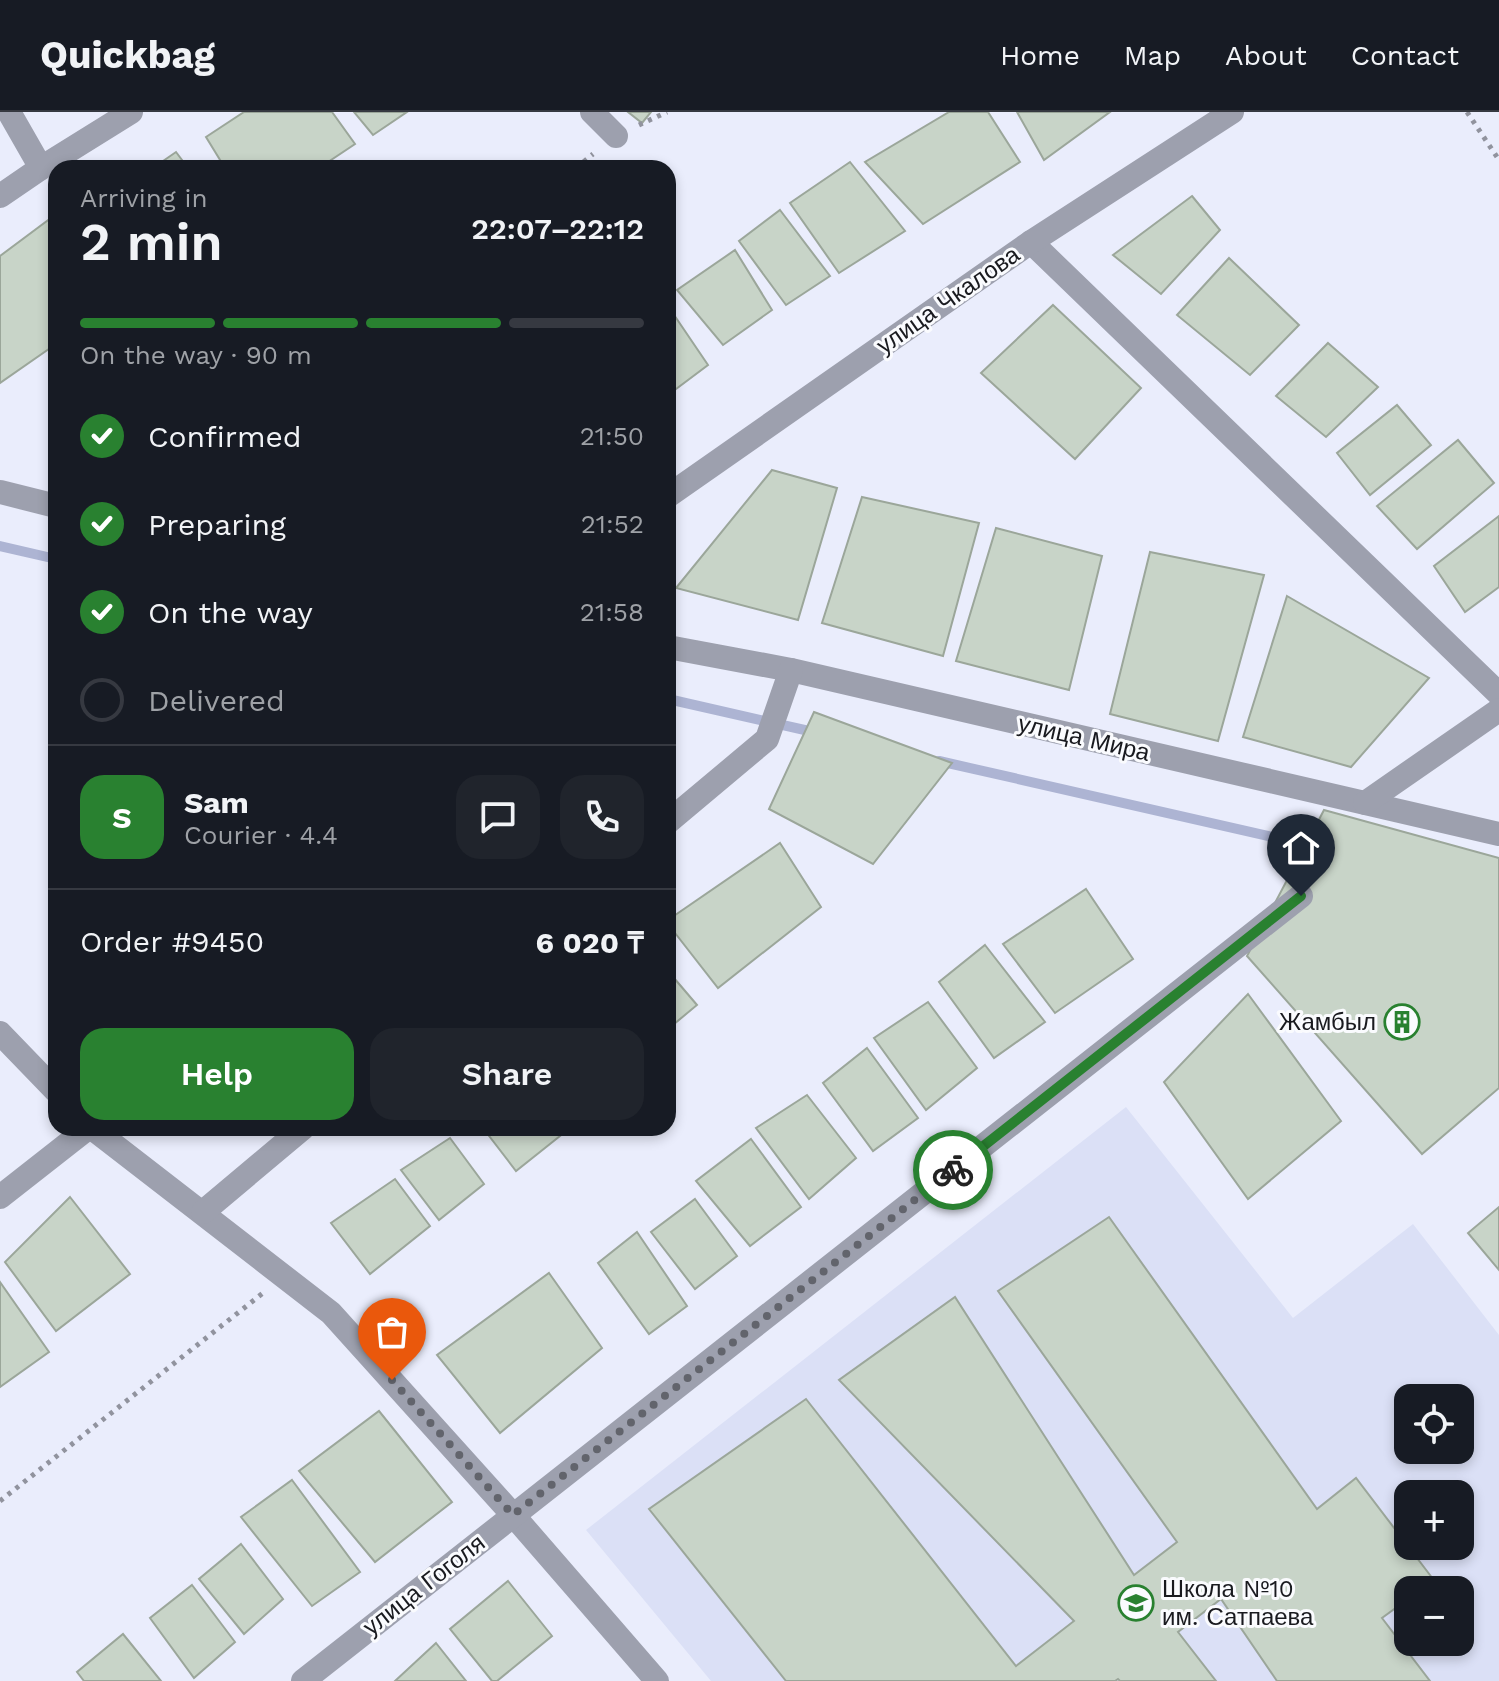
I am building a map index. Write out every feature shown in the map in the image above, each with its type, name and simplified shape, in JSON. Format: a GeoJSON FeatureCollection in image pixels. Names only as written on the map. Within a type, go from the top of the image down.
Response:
{"type":"FeatureCollection","features":[{"type":"Feature","properties":{"kind":"street"},"geometry":{"type":"LineString","coordinates":[[9,112],[41,168]]}},
{"type":"Feature","properties":{"kind":"street"},"geometry":{"type":"LineString","coordinates":[[54,160],[131,112]]}},
{"type":"Feature","properties":{"kind":"street"},"geometry":{"type":"LineString","coordinates":[[592,112],[616,136]]}},
{"type":"Feature","properties":{"kind":"street","name":"улица Чкалова"},"geometry":{"type":"LineString","coordinates":[[676,490],[1031,242],[1232,112]]}},
{"type":"Feature","properties":{"kind":"street"},"geometry":{"type":"LineString","coordinates":[[0,196],[48,164]]}},
{"type":"Feature","properties":{"kind":"street"},"geometry":{"type":"LineString","coordinates":[[1031,242],[1499,694]]}},
{"type":"Feature","properties":{"kind":"street"},"geometry":{"type":"LineString","coordinates":[[0,492],[48,504]]}},
{"type":"Feature","properties":{"kind":"street","name":"улица Мира"},"geometry":{"type":"LineString","coordinates":[[676,648],[791,670],[1499,834]]}},
{"type":"Feature","properties":{"kind":"street"},"geometry":{"type":"LineString","coordinates":[[676,815],[767,739],[791,670]]}},
{"type":"Feature","properties":{"kind":"street"},"geometry":{"type":"LineString","coordinates":[[1365,803],[1499,710]]}},
{"type":"Feature","properties":{"kind":"street","name":"улица Гоголя"},"geometry":{"type":"LineString","coordinates":[[303,1681],[1301,896]]}},
{"type":"Feature","properties":{"kind":"street"},"geometry":{"type":"LineString","coordinates":[[0,1033],[48,1083]]}},
{"type":"Feature","properties":{"kind":"street"},"geometry":{"type":"LineString","coordinates":[[0,1197],[80,1136]]}},
{"type":"Feature","properties":{"kind":"street"},"geometry":{"type":"LineString","coordinates":[[101,1136],[331,1313],[657,1681]]}},
{"type":"Feature","properties":{"kind":"street"},"geometry":{"type":"LineString","coordinates":[[203,1212],[293,1136]]}},
{"type":"Feature","properties":{"kind":"path"},"geometry":{"type":"LineString","coordinates":[[1467,112],[1499,160]]}},
{"type":"Feature","properties":{"kind":"path"},"geometry":{"type":"LineString","coordinates":[[0,1501],[285,1276]]}},
{"type":"Feature","properties":{"kind":"shaded area"},"geometry":{"type":"Polygon","coordinates":[[[1126,1107],[1293,1318],[1413,1224],[1499,1335],[1499,1681],[711,1681],[586,1530],[1126,1107]]]}},
{"type":"Feature","properties":{"kind":"building"},"geometry":{"type":"Polygon","coordinates":[[[244,112],[332,112],[355,144],[331,160],[220,160],[206,137],[244,112]]]}},
{"type":"Feature","properties":{"kind":"building"},"geometry":{"type":"Polygon","coordinates":[[[354,112],[407,112],[373,135],[354,112]]]}},
{"type":"Feature","properties":{"kind":"building"},"geometry":{"type":"Polygon","coordinates":[[[628,112],[651,112],[642,123],[628,112]]]}},
{"type":"Feature","properties":{"kind":"building"},"geometry":{"type":"Polygon","coordinates":[[[949,112],[988,112],[1020,162],[923,224],[865,162],[949,112]]]}},
{"type":"Feature","properties":{"kind":"building"},"geometry":{"type":"Polygon","coordinates":[[[1017,112],[1110,112],[1044,160],[1017,112]]]}},
{"type":"Feature","properties":{"kind":"building"},"geometry":{"type":"Polygon","coordinates":[[[176,152],[182,160],[164,160],[176,152]]]}},
{"type":"Feature","properties":{"kind":"building"},"geometry":{"type":"Polygon","coordinates":[[[850,162],[905,231],[839,273],[790,203],[850,162]]]}},
{"type":"Feature","properties":{"kind":"building"},"geometry":{"type":"Polygon","coordinates":[[[1192,196],[1220,230],[1161,294],[1113,255],[1192,196]]]}},
{"type":"Feature","properties":{"kind":"building"},"geometry":{"type":"Polygon","coordinates":[[[780,210],[830,276],[786,305],[739,241],[780,210]]]}},
{"type":"Feature","properties":{"kind":"building"},"geometry":{"type":"Polygon","coordinates":[[[48,220],[48,350],[0,383],[0,256],[48,220]]]}},
{"type":"Feature","properties":{"kind":"building"},"geometry":{"type":"Polygon","coordinates":[[[735,250],[772,310],[723,345],[677,290],[735,250]]]}},
{"type":"Feature","properties":{"kind":"building"},"geometry":{"type":"Polygon","coordinates":[[[1229,258],[1299,325],[1250,375],[1177,315],[1229,258]]]}},
{"type":"Feature","properties":{"kind":"building"},"geometry":{"type":"Polygon","coordinates":[[[1053,305],[1141,388],[1075,459],[981,373],[1053,305]]]}},
{"type":"Feature","properties":{"kind":"building"},"geometry":{"type":"Polygon","coordinates":[[[676,318],[708,365],[676,389],[676,318]]]}},
{"type":"Feature","properties":{"kind":"building"},"geometry":{"type":"Polygon","coordinates":[[[1328,343],[1378,387],[1326,437],[1276,396],[1328,343]]]}},
{"type":"Feature","properties":{"kind":"building"},"geometry":{"type":"Polygon","coordinates":[[[1397,405],[1431,445],[1370,495],[1337,453],[1397,405]]]}},
{"type":"Feature","properties":{"kind":"building"},"geometry":{"type":"Polygon","coordinates":[[[1458,440],[1494,483],[1417,549],[1377,506],[1458,440]]]}},
{"type":"Feature","properties":{"kind":"building"},"geometry":{"type":"Polygon","coordinates":[[[772,470],[837,488],[798,620],[676,588],[772,470]]]}},
{"type":"Feature","properties":{"kind":"building"},"geometry":{"type":"Polygon","coordinates":[[[862,497],[979,523],[943,656],[822,623],[862,497]]]}},
{"type":"Feature","properties":{"kind":"building"},"geometry":{"type":"Polygon","coordinates":[[[1499,516],[1499,587],[1465,612],[1434,566],[1499,516]]]}},
{"type":"Feature","properties":{"kind":"building"},"geometry":{"type":"Polygon","coordinates":[[[996,528],[1102,556],[1069,690],[956,661],[996,528]]]}},
{"type":"Feature","properties":{"kind":"building"},"geometry":{"type":"Polygon","coordinates":[[[1150,552],[1264,575],[1218,741],[1110,714],[1150,552]]]}},
{"type":"Feature","properties":{"kind":"building"},"geometry":{"type":"Polygon","coordinates":[[[1287,596],[1429,678],[1351,767],[1243,737],[1287,596]]]}},
{"type":"Feature","properties":{"kind":"building"},"geometry":{"type":"Polygon","coordinates":[[[814,712],[952,763],[873,864],[769,809],[814,712]]]}},
{"type":"Feature","properties":{"kind":"building","name":"Жамбыл"},"geometry":{"type":"Polygon","coordinates":[[[1324,810],[1499,858],[1499,1088],[1422,1154],[1247,956],[1324,810]]]}},
{"type":"Feature","properties":{"kind":"building"},"geometry":{"type":"Polygon","coordinates":[[[780,843],[821,907],[718,988],[676,934],[676,914],[780,843]]]}},
{"type":"Feature","properties":{"kind":"building"},"geometry":{"type":"Polygon","coordinates":[[[1086,889],[1133,959],[1055,1013],[1003,944],[1086,889]]]}},
{"type":"Feature","properties":{"kind":"building"},"geometry":{"type":"Polygon","coordinates":[[[985,945],[1045,1022],[994,1058],[939,982],[985,945]]]}},
{"type":"Feature","properties":{"kind":"building"},"geometry":{"type":"Polygon","coordinates":[[[676,980],[697,1005],[676,1022],[676,980]]]}},
{"type":"Feature","properties":{"kind":"building"},"geometry":{"type":"Polygon","coordinates":[[[1248,994],[1341,1121],[1248,1199],[1164,1082],[1248,994]]]}},
{"type":"Feature","properties":{"kind":"building"},"geometry":{"type":"Polygon","coordinates":[[[928,1002],[977,1068],[926,1110],[874,1038],[928,1002]]]}},
{"type":"Feature","properties":{"kind":"building"},"geometry":{"type":"Polygon","coordinates":[[[867,1048],[918,1118],[873,1151],[823,1083],[867,1048]]]}},
{"type":"Feature","properties":{"kind":"building"},"geometry":{"type":"Polygon","coordinates":[[[807,1095],[856,1158],[809,1199],[756,1128],[807,1095]]]}},
{"type":"Feature","properties":{"kind":"building"},"geometry":{"type":"Polygon","coordinates":[[[489,1136],[560,1136],[516,1171],[489,1136]]]}},
{"type":"Feature","properties":{"kind":"building"},"geometry":{"type":"Polygon","coordinates":[[[450,1138],[484,1184],[439,1220],[401,1170],[450,1138]]]}},
{"type":"Feature","properties":{"kind":"building"},"geometry":{"type":"Polygon","coordinates":[[[751,1139],[801,1207],[750,1246],[696,1181],[751,1139]]]}},
{"type":"Feature","properties":{"kind":"building"},"geometry":{"type":"Polygon","coordinates":[[[395,1179],[430,1226],[370,1274],[331,1223],[395,1179]]]}},
{"type":"Feature","properties":{"kind":"building"},"geometry":{"type":"Polygon","coordinates":[[[70,1197],[130,1274],[56,1331],[5,1262],[70,1197]]]}},
{"type":"Feature","properties":{"kind":"building"},"geometry":{"type":"Polygon","coordinates":[[[695,1199],[737,1256],[695,1289],[651,1232],[695,1199]]]}},
{"type":"Feature","properties":{"kind":"building"},"geometry":{"type":"Polygon","coordinates":[[[1499,1207],[1499,1270],[1468,1233],[1499,1207]]]}},
{"type":"Feature","properties":{"kind":"building","name":"Школа №10 им. Сатпаева"},"geometry":{"type":"Polygon","coordinates":[[[1109,1217],[1317,1509],[1356,1478],[1394,1528],[1394,1560],[1419,1560],[1431,1576],[1394,1576],[1394,1609],[1382,1618],[1394,1634],[1394,1656],[1411,1656],[1430,1681],[1277,1681],[1221,1599],[1178,1632],[1216,1681],[786,1681],[649,1509],[806,1399],[1016,1666],[1074,1621],[839,1380],[955,1297],[1134,1575],[1177,1542],[998,1291],[1109,1217]]]}},
{"type":"Feature","properties":{"kind":"building"},"geometry":{"type":"Polygon","coordinates":[[[637,1232],[687,1306],[649,1334],[598,1263],[637,1232]]]}},
{"type":"Feature","properties":{"kind":"building"},"geometry":{"type":"Polygon","coordinates":[[[549,1273],[602,1348],[500,1433],[437,1355],[549,1273]]]}},
{"type":"Feature","properties":{"kind":"building"},"geometry":{"type":"Polygon","coordinates":[[[0,1282],[49,1352],[0,1387],[0,1282]]]}},
{"type":"Feature","properties":{"kind":"building"},"geometry":{"type":"Polygon","coordinates":[[[379,1411],[452,1502],[375,1562],[299,1471],[379,1411]]]}},
{"type":"Feature","properties":{"kind":"building"},"geometry":{"type":"Polygon","coordinates":[[[292,1480],[360,1572],[312,1606],[241,1517],[292,1480]]]}},
{"type":"Feature","properties":{"kind":"building"},"geometry":{"type":"Polygon","coordinates":[[[241,1544],[283,1599],[244,1634],[199,1579],[241,1544]]]}},
{"type":"Feature","properties":{"kind":"building"},"geometry":{"type":"Polygon","coordinates":[[[508,1581],[552,1636],[497,1681],[492,1681],[450,1629],[508,1581]]]}},
{"type":"Feature","properties":{"kind":"building"},"geometry":{"type":"Polygon","coordinates":[[[192,1585],[235,1642],[194,1678],[150,1618],[192,1585]]]}},
{"type":"Feature","properties":{"kind":"building"},"geometry":{"type":"Polygon","coordinates":[[[123,1634],[161,1681],[84,1681],[77,1672],[123,1634]]]}},
{"type":"Feature","properties":{"kind":"building"},"geometry":{"type":"Polygon","coordinates":[[[436,1643],[466,1681],[395,1681],[436,1643]]]}},
{"type":"Feature","properties":{"kind":"waterway"},"geometry":{"type":"LineString","coordinates":[[0,546],[48,557]]}},
{"type":"Feature","properties":{"kind":"waterway"},"geometry":{"type":"LineString","coordinates":[[676,701],[818,733]]}},
{"type":"Feature","properties":{"kind":"waterway"},"geometry":{"type":"LineString","coordinates":[[939,761],[1317,847]]}},
{"type":"Feature","properties":{"kind":"way so far"},"geometry":{"type":"LineString","coordinates":[[392,1380],[513,1515],[953,1170]]}},
{"type":"Feature","properties":{"kind":"place","name":"Жамбыл"},"geometry":{"type":"Point","coordinates":[1402,1022]}},
{"type":"Feature","properties":{"kind":"place","name":"Школа №10 им. Сатпаева"},"geometry":{"type":"Point","coordinates":[1136,1603]}},
{"type":"Feature","properties":{"kind":"route"},"geometry":{"type":"LineString","coordinates":[[953,1170],[1301,896]]}}]}
